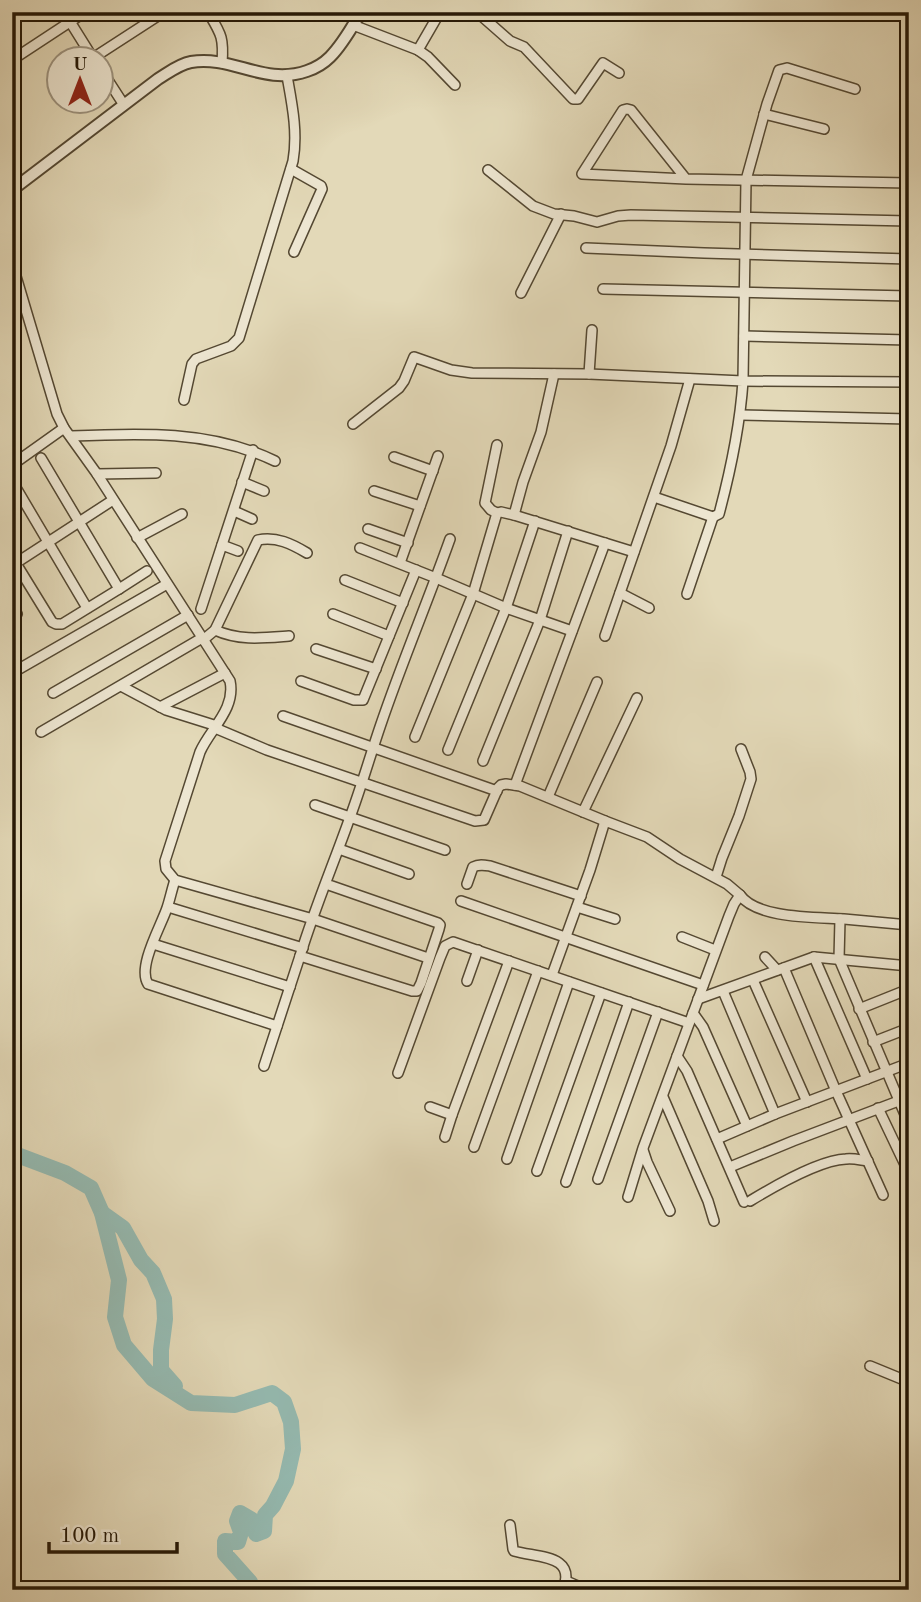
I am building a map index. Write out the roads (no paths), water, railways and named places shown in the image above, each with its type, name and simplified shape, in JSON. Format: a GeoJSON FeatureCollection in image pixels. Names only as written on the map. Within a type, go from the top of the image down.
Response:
{"type":"FeatureCollection","features":[{"type":"Feature","properties":{"kind":"street"},"geometry":{"type":"LineString","coordinates":[[64,12],[86,46]]}},
{"type":"Feature","properties":{"kind":"street"},"geometry":{"type":"LineString","coordinates":[[12,60],[85,12]]}},
{"type":"Feature","properties":{"kind":"street"},"geometry":{"type":"LineString","coordinates":[[113,46],[164,12]]}},
{"type":"Feature","properties":{"kind":"street"},"geometry":{"type":"LineString","coordinates":[[208,12],[222,35],[222,63]]}},
{"type":"Feature","properties":{"kind":"street"},"geometry":{"type":"LineString","coordinates":[[12,190],[175,68],[190,62],[222,63],[265,74],[287,76],[311,69],[323,63],[338,47],[361,12]]}},
{"type":"Feature","properties":{"kind":"street"},"geometry":{"type":"LineString","coordinates":[[418,50],[440,12]]}},
{"type":"Feature","properties":{"kind":"street"},"geometry":{"type":"LineString","coordinates":[[477,12],[510,41],[524,47],[575,100],[578,100],[602,64],[606,63],[619,73]]}},
{"type":"Feature","properties":{"kind":"street"},"geometry":{"type":"LineString","coordinates":[[353,25],[418,50],[455,85]]}},
{"type":"Feature","properties":{"kind":"street"},"geometry":{"type":"LineString","coordinates":[[687,594],[713,517],[719,514],[741,415],[746,180],[764,114],[779,70],[783,68],[855,89]]}},
{"type":"Feature","properties":{"kind":"street"},"geometry":{"type":"LineString","coordinates":[[184,400],[192,364],[196,359],[231,346],[239,338],[296,146],[287,76]]}},
{"type":"Feature","properties":{"kind":"street"},"geometry":{"type":"LineString","coordinates":[[116,93],[124,105]]}},
{"type":"Feature","properties":{"kind":"street"},"geometry":{"type":"LineString","coordinates":[[686,179],[631,110],[627,109],[623,110],[582,174],[686,179],[909,183]]}},
{"type":"Feature","properties":{"kind":"street"},"geometry":{"type":"LineString","coordinates":[[764,114],[824,129]]}},
{"type":"Feature","properties":{"kind":"street"},"geometry":{"type":"LineString","coordinates":[[291,169],[322,189],[294,252]]}},
{"type":"Feature","properties":{"kind":"street"},"geometry":{"type":"LineString","coordinates":[[488,170],[533,206],[554,214],[597,222],[631,215],[909,221]]}},
{"type":"Feature","properties":{"kind":"street"},"geometry":{"type":"LineString","coordinates":[[521,293],[561,214]]}},
{"type":"Feature","properties":{"kind":"street"},"geometry":{"type":"LineString","coordinates":[[586,248],[909,258]]}},
{"type":"Feature","properties":{"kind":"street"},"geometry":{"type":"LineString","coordinates":[[12,263],[52,402],[64,428],[97,474],[230,681],[232,689],[229,701],[200,752],[165,861],[166,869],[174,880],[313,919],[428,958]]}},
{"type":"Feature","properties":{"kind":"street"},"geometry":{"type":"LineString","coordinates":[[603,289],[909,296]]}},
{"type":"Feature","properties":{"kind":"street"},"geometry":{"type":"LineString","coordinates":[[589,374],[592,330]]}},
{"type":"Feature","properties":{"kind":"street"},"geometry":{"type":"LineString","coordinates":[[744,336],[909,340]]}},
{"type":"Feature","properties":{"kind":"street"},"geometry":{"type":"LineString","coordinates":[[353,424],[400,388],[414,357],[463,372],[743,381],[909,382]]}},
{"type":"Feature","properties":{"kind":"street"},"geometry":{"type":"LineString","coordinates":[[514,515],[541,432],[554,373]]}},
{"type":"Feature","properties":{"kind":"street"},"geometry":{"type":"LineString","coordinates":[[605,636],[654,497],[690,379]]}},
{"type":"Feature","properties":{"kind":"street"},"geometry":{"type":"LineString","coordinates":[[741,415],[909,419]]}},
{"type":"Feature","properties":{"kind":"street"},"geometry":{"type":"LineString","coordinates":[[12,465],[64,428]]}},
{"type":"Feature","properties":{"kind":"street"},"geometry":{"type":"LineString","coordinates":[[71,436],[172,436],[234,444],[275,461]]}},
{"type":"Feature","properties":{"kind":"street"},"geometry":{"type":"LineString","coordinates":[[497,445],[485,503],[491,510],[634,552]]}},
{"type":"Feature","properties":{"kind":"street"},"geometry":{"type":"LineString","coordinates":[[201,609],[253,450]]}},
{"type":"Feature","properties":{"kind":"street"},"geometry":{"type":"LineString","coordinates":[[400,564],[438,456]]}},
{"type":"Feature","properties":{"kind":"street"},"geometry":{"type":"LineString","coordinates":[[394,457],[433,471]]}},
{"type":"Feature","properties":{"kind":"street"},"geometry":{"type":"LineString","coordinates":[[41,458],[119,589]]}},
{"type":"Feature","properties":{"kind":"street"},"geometry":{"type":"LineString","coordinates":[[97,474],[156,472]]}},
{"type":"Feature","properties":{"kind":"street"},"geometry":{"type":"LineString","coordinates":[[12,481],[88,608]]}},
{"type":"Feature","properties":{"kind":"street"},"geometry":{"type":"LineString","coordinates":[[242,482],[264,491]]}},
{"type":"Feature","properties":{"kind":"street"},"geometry":{"type":"LineString","coordinates":[[374,491],[420,506]]}},
{"type":"Feature","properties":{"kind":"street"},"geometry":{"type":"LineString","coordinates":[[654,497],[713,517]]}},
{"type":"Feature","properties":{"kind":"street"},"geometry":{"type":"LineString","coordinates":[[113,500],[49,542],[14,560],[52,622],[56,624],[62,624],[147,571]]}},
{"type":"Feature","properties":{"kind":"street"},"geometry":{"type":"LineString","coordinates":[[233,511],[252,519]]}},
{"type":"Feature","properties":{"kind":"street"},"geometry":{"type":"LineString","coordinates":[[415,737],[472,594],[498,513]]}},
{"type":"Feature","properties":{"kind":"street"},"geometry":{"type":"LineString","coordinates":[[137,538],[182,514]]}},
{"type":"Feature","properties":{"kind":"street"},"geometry":{"type":"LineString","coordinates":[[448,750],[506,608],[535,522]]}},
{"type":"Feature","properties":{"kind":"street"},"geometry":{"type":"LineString","coordinates":[[368,529],[408,543]]}},
{"type":"Feature","properties":{"kind":"street"},"geometry":{"type":"LineString","coordinates":[[483,761],[540,620],[568,531]]}},
{"type":"Feature","properties":{"kind":"street"},"geometry":{"type":"LineString","coordinates":[[41,732],[215,631],[258,540],[267,538],[288,542],[307,553]]}},
{"type":"Feature","properties":{"kind":"street"},"geometry":{"type":"LineString","coordinates":[[264,1066],[381,724],[450,539]]}},
{"type":"Feature","properties":{"kind":"street"},"geometry":{"type":"LineString","coordinates":[[516,785],[605,543]]}},
{"type":"Feature","properties":{"kind":"street"},"geometry":{"type":"LineString","coordinates":[[222,545],[238,551]]}},
{"type":"Feature","properties":{"kind":"street"},"geometry":{"type":"LineString","coordinates":[[360,548],[506,608],[572,631]]}},
{"type":"Feature","properties":{"kind":"street"},"geometry":{"type":"LineString","coordinates":[[301,681],[354,700],[363,700],[416,570]]}},
{"type":"Feature","properties":{"kind":"street"},"geometry":{"type":"LineString","coordinates":[[345,580],[403,603]]}},
{"type":"Feature","properties":{"kind":"street"},"geometry":{"type":"LineString","coordinates":[[19,669],[167,584]]}},
{"type":"Feature","properties":{"kind":"street"},"geometry":{"type":"LineString","coordinates":[[620,593],[649,608]]}},
{"type":"Feature","properties":{"kind":"street"},"geometry":{"type":"LineString","coordinates":[[12,606],[17,614],[12,620]]}},
{"type":"Feature","properties":{"kind":"street"},"geometry":{"type":"LineString","coordinates":[[333,614],[389,636]]}},
{"type":"Feature","properties":{"kind":"street"},"geometry":{"type":"LineString","coordinates":[[53,693],[188,615]]}},
{"type":"Feature","properties":{"kind":"street"},"geometry":{"type":"LineString","coordinates":[[215,631],[237,638],[289,636]]}},
{"type":"Feature","properties":{"kind":"street"},"geometry":{"type":"LineString","coordinates":[[316,649],[376,669]]}},
{"type":"Feature","properties":{"kind":"street"},"geometry":{"type":"LineString","coordinates":[[160,707],[225,673]]}},
{"type":"Feature","properties":{"kind":"street"},"geometry":{"type":"LineString","coordinates":[[548,797],[597,682]]}},
{"type":"Feature","properties":{"kind":"street"},"geometry":{"type":"LineString","coordinates":[[121,686],[160,707],[216,727],[267,750],[480,822],[487,817],[501,785],[516,785],[647,838],[727,884],[749,904],[766,910],[808,918],[909,925]]}},
{"type":"Feature","properties":{"kind":"street"},"geometry":{"type":"LineString","coordinates":[[583,812],[637,698]]}},
{"type":"Feature","properties":{"kind":"street"},"geometry":{"type":"LineString","coordinates":[[283,716],[497,791]]}},
{"type":"Feature","properties":{"kind":"street"},"geometry":{"type":"LineString","coordinates":[[716,877],[751,779],[741,749]]}},
{"type":"Feature","properties":{"kind":"street"},"geometry":{"type":"LineString","coordinates":[[315,805],[445,850]]}},
{"type":"Feature","properties":{"kind":"street"},"geometry":{"type":"LineString","coordinates":[[552,975],[606,821]]}},
{"type":"Feature","properties":{"kind":"street"},"geometry":{"type":"LineString","coordinates":[[339,849],[409,874]]}},
{"type":"Feature","properties":{"kind":"street"},"geometry":{"type":"LineString","coordinates":[[467,884],[473,867],[484,865],[581,896]]}},
{"type":"Feature","properties":{"kind":"street"},"geometry":{"type":"LineString","coordinates":[[174,880],[168,907],[145,965],[148,984],[277,1026]]}},
{"type":"Feature","properties":{"kind":"street"},"geometry":{"type":"LineString","coordinates":[[168,907],[417,991],[440,925],[326,884]]}},
{"type":"Feature","properties":{"kind":"street"},"geometry":{"type":"LineString","coordinates":[[628,1197],[643,1148],[715,950],[740,895]]}},
{"type":"Feature","properties":{"kind":"street"},"geometry":{"type":"LineString","coordinates":[[461,901],[703,985]]}},
{"type":"Feature","properties":{"kind":"street"},"geometry":{"type":"LineString","coordinates":[[577,907],[615,919]]}},
{"type":"Feature","properties":{"kind":"street"},"geometry":{"type":"LineString","coordinates":[[840,919],[839,959],[909,1124]]}},
{"type":"Feature","properties":{"kind":"street"},"geometry":{"type":"LineString","coordinates":[[682,937],[715,950]]}},
{"type":"Feature","properties":{"kind":"street"},"geometry":{"type":"LineString","coordinates":[[398,1073],[445,946],[453,942],[689,1023]]}},
{"type":"Feature","properties":{"kind":"street"},"geometry":{"type":"LineString","coordinates":[[153,944],[290,987]]}},
{"type":"Feature","properties":{"kind":"street"},"geometry":{"type":"LineString","coordinates":[[467,981],[478,950]]}},
{"type":"Feature","properties":{"kind":"street"},"geometry":{"type":"LineString","coordinates":[[765,957],[781,969],[883,1195]]}},
{"type":"Feature","properties":{"kind":"street"},"geometry":{"type":"LineString","coordinates":[[814,957],[867,1079]]}},
{"type":"Feature","properties":{"kind":"street"},"geometry":{"type":"LineString","coordinates":[[698,999],[814,957],[909,966]]}},
{"type":"Feature","properties":{"kind":"street"},"geometry":{"type":"LineString","coordinates":[[445,1137],[509,961]]}},
{"type":"Feature","properties":{"kind":"street"},"geometry":{"type":"LineString","coordinates":[[474,1147],[538,971]]}},
{"type":"Feature","properties":{"kind":"street"},"geometry":{"type":"LineString","coordinates":[[753,979],[807,1102]]}},
{"type":"Feature","properties":{"kind":"street"},"geometry":{"type":"LineString","coordinates":[[507,1159],[569,982]]}},
{"type":"Feature","properties":{"kind":"street"},"geometry":{"type":"LineString","coordinates":[[859,1009],[909,989]]}},
{"type":"Feature","properties":{"kind":"street"},"geometry":{"type":"LineString","coordinates":[[723,991],[775,1114]]}},
{"type":"Feature","properties":{"kind":"street"},"geometry":{"type":"LineString","coordinates":[[537,1171],[601,993]]}},
{"type":"Feature","properties":{"kind":"street"},"geometry":{"type":"LineString","coordinates":[[566,1182],[629,1002]]}},
{"type":"Feature","properties":{"kind":"street"},"geometry":{"type":"LineString","coordinates":[[598,1179],[658,1012]]}},
{"type":"Feature","properties":{"kind":"street"},"geometry":{"type":"LineString","coordinates":[[692,1013],[703,1027],[747,1126]]}},
{"type":"Feature","properties":{"kind":"street"},"geometry":{"type":"LineString","coordinates":[[873,1042],[909,1028]]}},
{"type":"Feature","properties":{"kind":"street"},"geometry":{"type":"LineString","coordinates":[[677,1056],[687,1071],[747,1201],[831,1162],[844,1158],[867,1161]]}},
{"type":"Feature","properties":{"kind":"street"},"geometry":{"type":"LineString","coordinates":[[717,1139],[909,1063]]}},
{"type":"Feature","properties":{"kind":"street"},"geometry":{"type":"LineString","coordinates":[[663,1097],[715,1221]]}},
{"type":"Feature","properties":{"kind":"street"},"geometry":{"type":"LineString","coordinates":[[730,1167],[793,1140],[909,1097]]}},
{"type":"Feature","properties":{"kind":"street"},"geometry":{"type":"LineString","coordinates":[[430,1107],[452,1115]]}},
{"type":"Feature","properties":{"kind":"street"},"geometry":{"type":"LineString","coordinates":[[878,1108],[909,1173]]}},
{"type":"Feature","properties":{"kind":"street"},"geometry":{"type":"LineString","coordinates":[[643,1148],[670,1211]]}},
{"type":"Feature","properties":{"kind":"street"},"geometry":{"type":"LineString","coordinates":[[870,1366],[909,1382]]}},
{"type":"Feature","properties":{"kind":"street"},"geometry":{"type":"LineString","coordinates":[[510,1525],[514,1551],[564,1565],[565,1586],[587,1590]]}},
{"type":"Feature","properties":{"kind":"waterway"},"geometry":{"type":"LineString","coordinates":[[12,1153],[65,1173],[91,1188],[102,1213],[119,1280],[115,1317],[124,1345],[153,1379],[191,1403],[235,1405],[272,1393],[284,1402],[291,1422],[293,1449],[286,1481],[265,1515],[264,1531],[256,1534],[252,1520],[240,1513],[237,1521],[241,1532],[238,1542],[225,1541],[225,1554],[250,1582],[251,1590]]}},
{"type":"Feature","properties":{"kind":"waterway"},"geometry":{"type":"LineString","coordinates":[[102,1213],[123,1228],[141,1260],[153,1273],[164,1299],[161,1370],[175,1386]]}}]}
